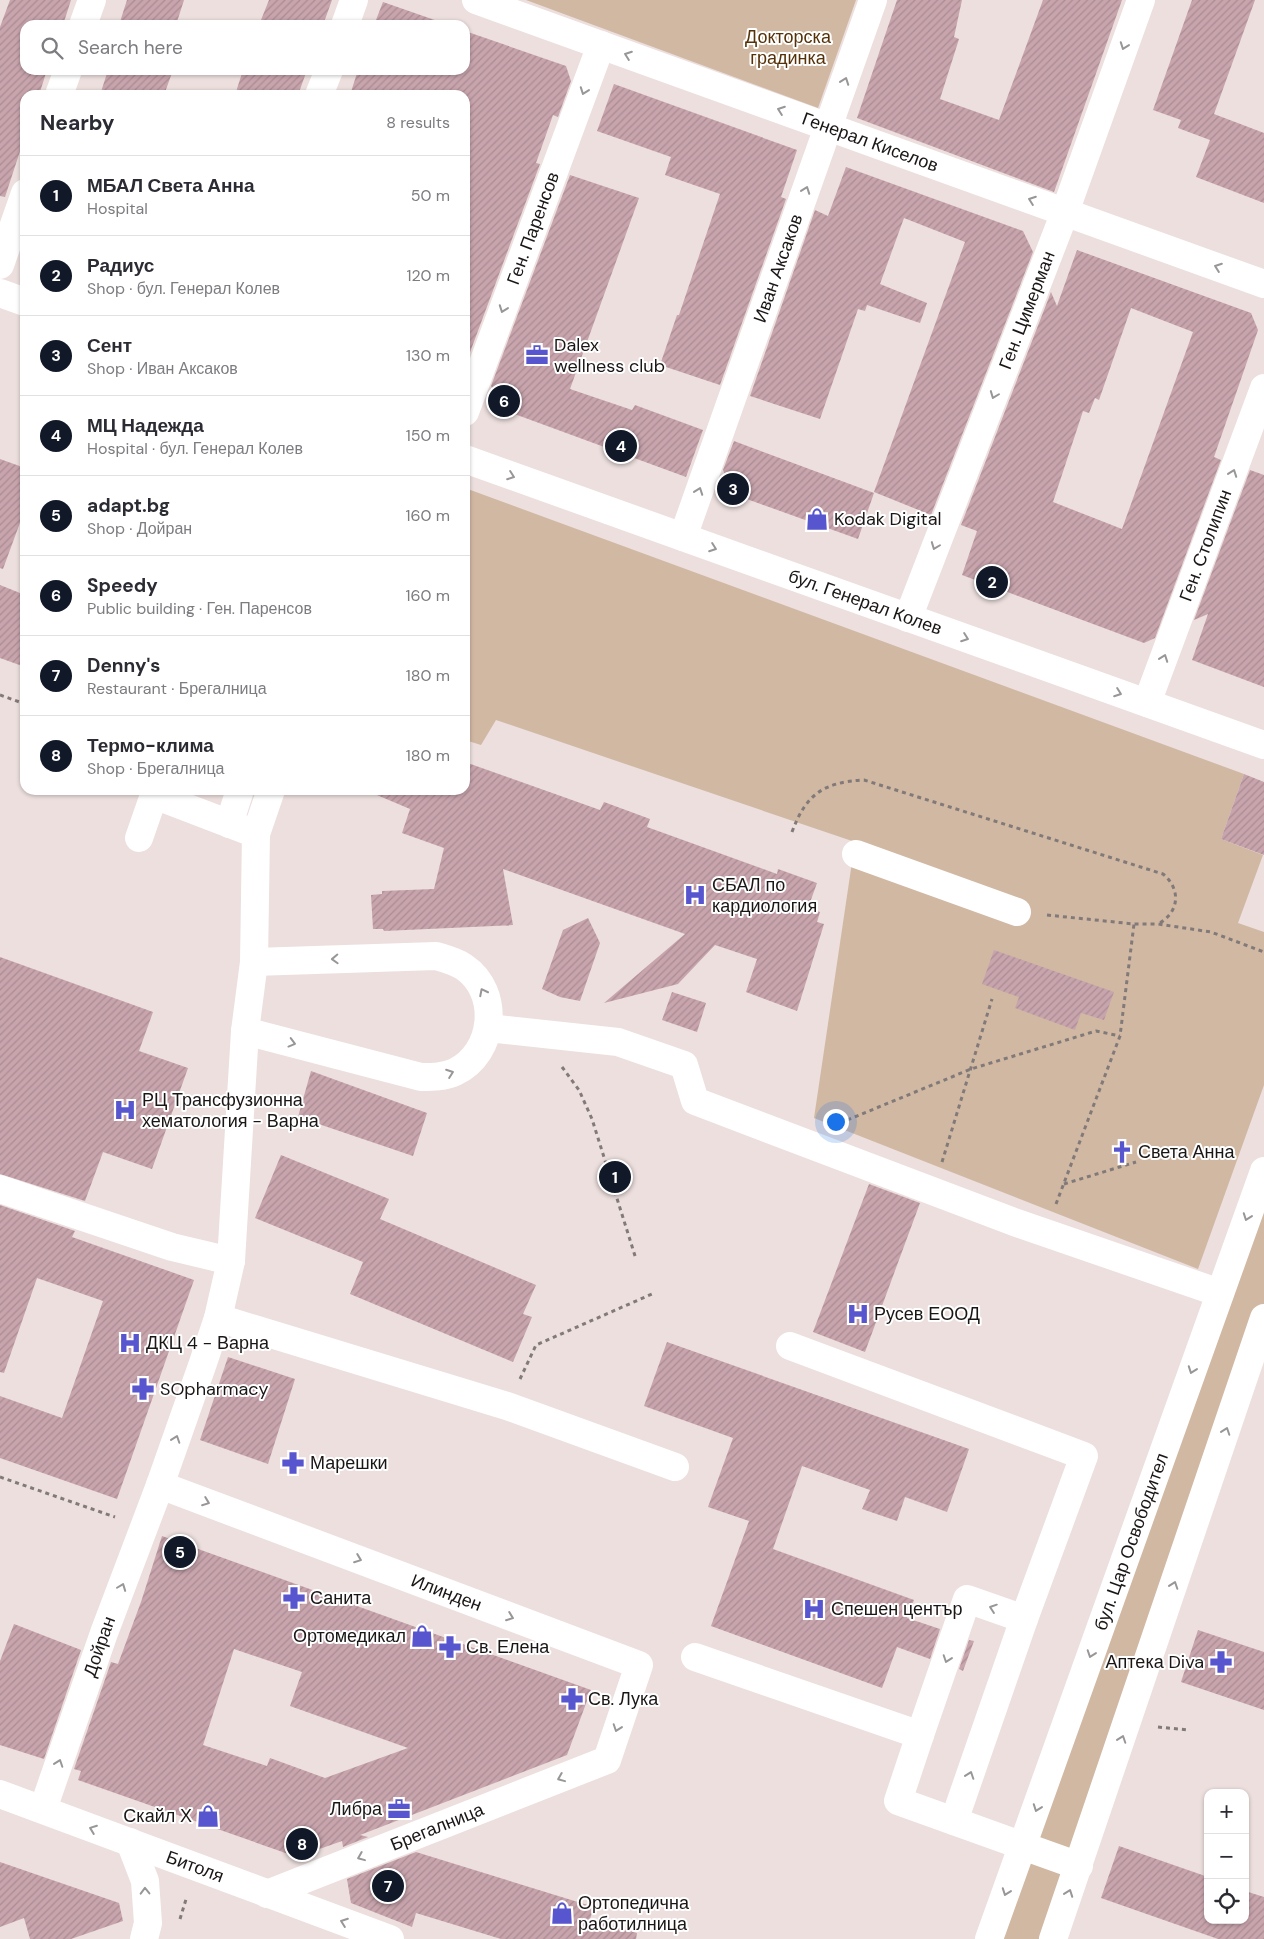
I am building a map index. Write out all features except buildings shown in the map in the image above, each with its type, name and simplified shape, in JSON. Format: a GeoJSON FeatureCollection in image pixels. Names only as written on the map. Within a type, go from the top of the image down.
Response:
{"type":"FeatureCollection","features":[{"type":"Feature","properties":{"kind":"street"},"geometry":{"type":"LineString","coordinates":[[85,20],[92,0]]}},
{"type":"Feature","properties":{"kind":"street"},"geometry":{"type":"LineString","coordinates":[[347,20],[354,0]]}},
{"type":"Feature","properties":{"kind":"street","name":"Генерал Киселов"},"geometry":{"type":"LineString","coordinates":[[476,0],[1264,284]]}},
{"type":"Feature","properties":{"kind":"street","name":"Иван Аксаков"},"geometry":{"type":"LineString","coordinates":[[683,537],[874,0]]}},
{"type":"Feature","properties":{"kind":"street","name":"Ген. Цимерман"},"geometry":{"type":"LineString","coordinates":[[908,618],[1065,212],[1141,0]]}},
{"type":"Feature","properties":{"kind":"street","name":"Ген. Паренсов"},"geometry":{"type":"LineString","coordinates":[[470,399],[601,46]]}},
{"type":"Feature","properties":{"kind":"street"},"geometry":{"type":"LineString","coordinates":[[61,90],[66,75]]}},
{"type":"Feature","properties":{"kind":"street"},"geometry":{"type":"LineString","coordinates":[[322,90],[326,75]]}},
{"type":"Feature","properties":{"kind":"street"},"geometry":{"type":"LineString","coordinates":[[0,265],[20,207]]}},
{"type":"Feature","properties":{"kind":"street"},"geometry":{"type":"LineString","coordinates":[[0,293],[20,300]]}},
{"type":"Feature","properties":{"kind":"street","name":"Ген. Столипин"},"geometry":{"type":"LineString","coordinates":[[1147,704],[1264,388]]}},
{"type":"Feature","properties":{"kind":"street","name":"бул. Генерал Колев"},"geometry":{"type":"LineString","coordinates":[[470,461],[1264,745]]}},
{"type":"Feature","properties":{"kind":"street"},"geometry":{"type":"LineString","coordinates":[[229,824],[238,795]]}},
{"type":"Feature","properties":{"kind":"street","name":"Дойран"},"geometry":{"type":"LineString","coordinates":[[43,1809],[104,1633],[160,1485],[203,1363],[218,1318],[231,1261],[245,1031],[254,962],[256,834],[269,795]]}},
{"type":"Feature","properties":{"kind":"street"},"geometry":{"type":"LineString","coordinates":[[139,838],[154,796],[256,834]]}},
{"type":"Feature","properties":{"kind":"street"},"geometry":{"type":"LineString","coordinates":[[856,854],[1018,912]]}},
{"type":"Feature","properties":{"kind":"street"},"geometry":{"type":"LineString","coordinates":[[245,1031],[421,1077],[438,1077],[455,1072],[468,1064],[486,1039],[490,1018],[486,998],[476,979],[466,968],[451,960],[436,956],[254,962]]}},
{"type":"Feature","properties":{"kind":"street"},"geometry":{"type":"LineString","coordinates":[[488,1028],[618,1042],[684,1065],[695,1100],[934,1192],[1220,1293]]}},
{"type":"Feature","properties":{"kind":"street","name":"бул. Цар Освободител"},"geometry":{"type":"LineString","coordinates":[[988,1939],[1264,1171]]}},
{"type":"Feature","properties":{"kind":"street"},"geometry":{"type":"LineString","coordinates":[[0,1189],[172,1247],[231,1261]]}},
{"type":"Feature","properties":{"kind":"street"},"geometry":{"type":"LineString","coordinates":[[218,1318],[507,1406],[675,1467]]}},
{"type":"Feature","properties":{"kind":"street"},"geometry":{"type":"LineString","coordinates":[[1053,1939],[1264,1318]]}},
{"type":"Feature","properties":{"kind":"street"},"geometry":{"type":"LineString","coordinates":[[790,1346],[1084,1456],[1024,1619],[954,1821]]}},
{"type":"Feature","properties":{"kind":"street","name":"Илинден"},"geometry":{"type":"LineString","coordinates":[[160,1485],[639,1665],[607,1760]]}},
{"type":"Feature","properties":{"kind":"street"},"geometry":{"type":"LineString","coordinates":[[1024,1619],[968,1599],[898,1801],[1079,1866]]}},
{"type":"Feature","properties":{"kind":"street"},"geometry":{"type":"LineString","coordinates":[[695,1657],[920,1735]]}},
{"type":"Feature","properties":{"kind":"street","name":"Брегалница"},"geometry":{"type":"LineString","coordinates":[[267,1894],[607,1760]]}},
{"type":"Feature","properties":{"kind":"street","name":"Битоля"},"geometry":{"type":"LineString","coordinates":[[0,1794],[390,1939]]}},
{"type":"Feature","properties":{"kind":"street"},"geometry":{"type":"LineString","coordinates":[[130,1842],[145,1881],[148,1922],[144,1939]]}},
{"type":"Feature","properties":{"kind":"path"},"geometry":{"type":"LineString","coordinates":[[0,695],[20,702]]}},
{"type":"Feature","properties":{"kind":"path"},"geometry":{"type":"LineString","coordinates":[[792,832],[798,814],[810,798],[826,787],[844,781],[864,780],[1163,874],[1174,886],[1176,904],[1166,920],[1158,924]]}},
{"type":"Feature","properties":{"kind":"path"},"geometry":{"type":"LineString","coordinates":[[1018,912],[1134,924],[1158,924],[1211,932],[1264,952]]}},
{"type":"Feature","properties":{"kind":"path"},"geometry":{"type":"LineString","coordinates":[[1045,1232],[1120,1036],[1134,924]]}},
{"type":"Feature","properties":{"kind":"path"},"geometry":{"type":"LineString","coordinates":[[934,1192],[992,999]]}},
{"type":"Feature","properties":{"kind":"path"},"geometry":{"type":"LineString","coordinates":[[799,1140],[971,1069],[1096,1031],[1120,1036]]}},
{"type":"Feature","properties":{"kind":"path"},"geometry":{"type":"LineString","coordinates":[[556,1060],[579,1090],[592,1120],[636,1259]]}},
{"type":"Feature","properties":{"kind":"path"},"geometry":{"type":"LineString","coordinates":[[1064,1184],[1136,1162]]}},
{"type":"Feature","properties":{"kind":"path"},"geometry":{"type":"LineString","coordinates":[[507,1406],[536,1346],[652,1294]]}},
{"type":"Feature","properties":{"kind":"path"},"geometry":{"type":"LineString","coordinates":[[0,1477],[144,1527]]}},
{"type":"Feature","properties":{"kind":"path"},"geometry":{"type":"LineString","coordinates":[[179,1924],[196,1867]]}},
{"type":"Feature","properties":{"kind":"green space","name":"Докторска градинка"},"geometry":{"type":"Polygon","coordinates":[[[526,0],[856,0],[818,108],[526,0]]]}},
{"type":"Feature","properties":{"kind":"green space"},"geometry":{"type":"Polygon","coordinates":[[[470,490],[1244,774],[1221,839],[1263,855],[1238,923],[1264,932],[1264,1085],[1198,1269],[814,1118],[855,842],[496,720],[481,745],[470,742],[470,490]]]}},
{"type":"Feature","properties":{"kind":"green space"},"geometry":{"type":"Polygon","coordinates":[[[1264,1170],[1264,1318],[1052,1939],[989,1939],[1264,1170]]]}},
{"type":"Feature","properties":{"kind":"place","name":"Dalex wellness club"},"geometry":{"type":"Point","coordinates":[537,355]}},
{"type":"Feature","properties":{"kind":"place","name":"Speedy"},"geometry":{"type":"Point","coordinates":[504,401]}},
{"type":"Feature","properties":{"kind":"place","name":"МЦ Надежда"},"geometry":{"type":"Point","coordinates":[621,446]}},
{"type":"Feature","properties":{"kind":"place","name":"Сент"},"geometry":{"type":"Point","coordinates":[733,489]}},
{"type":"Feature","properties":{"kind":"place","name":"Kodak Digital"},"geometry":{"type":"Point","coordinates":[817,519]}},
{"type":"Feature","properties":{"kind":"place","name":"Радиус"},"geometry":{"type":"Point","coordinates":[992,582]}},
{"type":"Feature","properties":{"kind":"place","name":"СБАЛ по кардиология"},"geometry":{"type":"Point","coordinates":[695,895]}},
{"type":"Feature","properties":{"kind":"place","name":"РЦ Трансфузионна хематология - Варна"},"geometry":{"type":"Point","coordinates":[125,1110]}},
{"type":"Feature","properties":{"kind":"place","name":"Света Анна"},"geometry":{"type":"Point","coordinates":[1122,1152]}},
{"type":"Feature","properties":{"kind":"place","name":"МБАЛ Света Анна"},"geometry":{"type":"Point","coordinates":[615,1177]}},
{"type":"Feature","properties":{"kind":"place","name":"Русев ЕООД"},"geometry":{"type":"Point","coordinates":[858,1314]}},
{"type":"Feature","properties":{"kind":"place","name":"ДКЦ 4 - Варна"},"geometry":{"type":"Point","coordinates":[130,1343]}},
{"type":"Feature","properties":{"kind":"place","name":"SOpharmacy"},"geometry":{"type":"Point","coordinates":[143,1389]}},
{"type":"Feature","properties":{"kind":"place","name":"Марешки"},"geometry":{"type":"Point","coordinates":[293,1463]}},
{"type":"Feature","properties":{"kind":"place","name":"adapt.bg"},"geometry":{"type":"Point","coordinates":[180,1552]}},
{"type":"Feature","properties":{"kind":"place","name":"Санита"},"geometry":{"type":"Point","coordinates":[294,1598]}},
{"type":"Feature","properties":{"kind":"place","name":"Спешен център"},"geometry":{"type":"Point","coordinates":[814,1609]}},
{"type":"Feature","properties":{"kind":"place","name":"Ортомедикал"},"geometry":{"type":"Point","coordinates":[422,1636]}},
{"type":"Feature","properties":{"kind":"place","name":"Св. Елена"},"geometry":{"type":"Point","coordinates":[450,1647]}},
{"type":"Feature","properties":{"kind":"place","name":"Аптека Diva"},"geometry":{"type":"Point","coordinates":[1221,1662]}},
{"type":"Feature","properties":{"kind":"place","name":"Св. Лука"},"geometry":{"type":"Point","coordinates":[572,1699]}},
{"type":"Feature","properties":{"kind":"place","name":"Либра"},"geometry":{"type":"Point","coordinates":[399,1809]}},
{"type":"Feature","properties":{"kind":"place","name":"Скайл Х"},"geometry":{"type":"Point","coordinates":[208,1816]}},
{"type":"Feature","properties":{"kind":"place","name":"Термо-клима"},"geometry":{"type":"Point","coordinates":[302,1844]}},
{"type":"Feature","properties":{"kind":"place","name":"Denny's"},"geometry":{"type":"Point","coordinates":[388,1886]}},
{"type":"Feature","properties":{"kind":"place","name":"Ортопедична работилница"},"geometry":{"type":"Point","coordinates":[562,1913]}}]}
